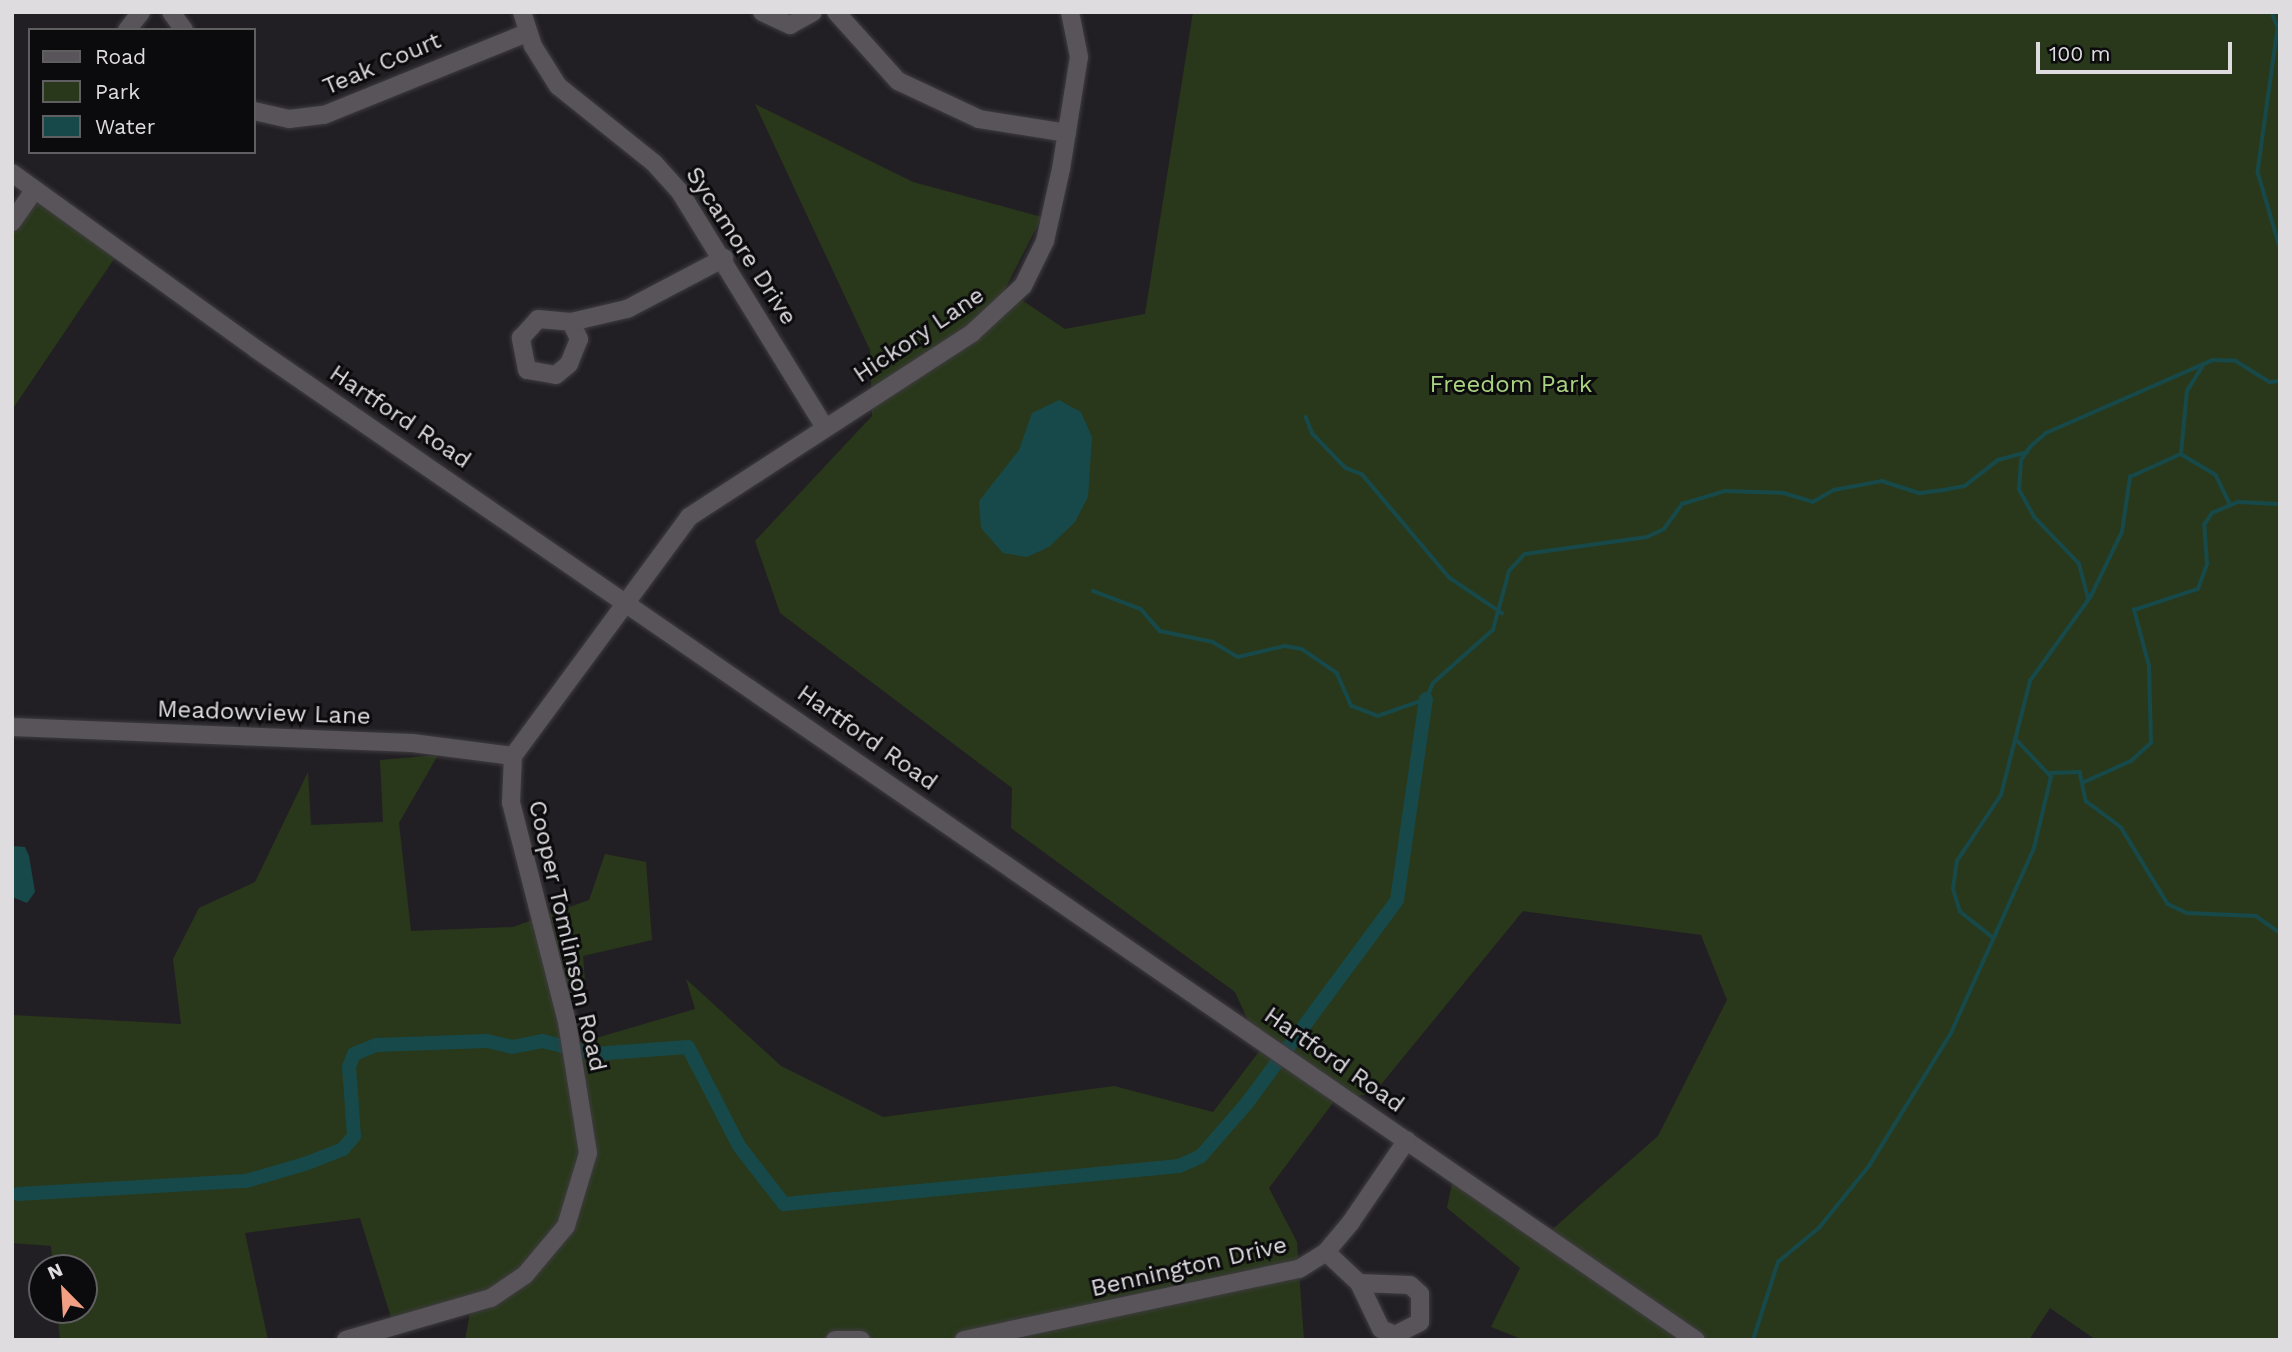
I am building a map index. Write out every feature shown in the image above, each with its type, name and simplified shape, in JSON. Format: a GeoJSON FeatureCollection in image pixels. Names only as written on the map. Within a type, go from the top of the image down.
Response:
{"type":"FeatureCollection","features":[{"type":"Feature","properties":{"kind":"street"},"geometry":{"type":"LineString","coordinates":[[129,28],[141,12]]}},
{"type":"Feature","properties":{"kind":"street"},"geometry":{"type":"LineString","coordinates":[[171,12],[183,28]]}},
{"type":"Feature","properties":{"kind":"street","name":"Sycamore Drive"},"geometry":{"type":"LineString","coordinates":[[523,12],[527,33],[558,86],[667,176],[724,258],[824,426]]}},
{"type":"Feature","properties":{"kind":"street"},"geometry":{"type":"LineString","coordinates":[[762,12],[790,26],[813,12]]}},
{"type":"Feature","properties":{"kind":"street"},"geometry":{"type":"LineString","coordinates":[[836,12],[898,81],[979,119],[1066,133]]}},
{"type":"Feature","properties":{"kind":"street","name":"Hickory Lane"},"geometry":{"type":"LineString","coordinates":[[625,600],[695,511],[972,333],[1013,299],[1045,241],[1079,57],[1070,12]]}},
{"type":"Feature","properties":{"kind":"street","name":"Teak Court"},"geometry":{"type":"LineString","coordinates":[[256,111],[289,119],[324,115],[527,33]]}},
{"type":"Feature","properties":{"kind":"street","name":"Hartford Road"},"geometry":{"type":"LineString","coordinates":[[12,173],[34,191],[1696,1340]]}},
{"type":"Feature","properties":{"kind":"street"},"geometry":{"type":"LineString","coordinates":[[12,222],[34,191]]}},
{"type":"Feature","properties":{"kind":"street"},"geometry":{"type":"LineString","coordinates":[[571,322],[641,304],[724,258]]}},
{"type":"Feature","properties":{"kind":"street"},"geometry":{"type":"LineString","coordinates":[[513,756],[625,600]]}},
{"type":"Feature","properties":{"kind":"street","name":"Meadowview Lane"},"geometry":{"type":"LineString","coordinates":[[12,727],[412,743],[513,756]]}},
{"type":"Feature","properties":{"kind":"street","name":"Cooper Tomlinson Road"},"geometry":{"type":"LineString","coordinates":[[346,1340],[474,1307],[506,1290],[553,1245],[585,1180],[588,1153],[567,1022],[511,803],[513,756]]}},
{"type":"Feature","properties":{"kind":"street","name":"Bennington Drive"},"geometry":{"type":"LineString","coordinates":[[964,1340],[1282,1276],[1326,1252],[1407,1140]]}},
{"type":"Feature","properties":{"kind":"street"},"geometry":{"type":"LineString","coordinates":[[1326,1252],[1359,1283]]}},
{"type":"Feature","properties":{"kind":"street"},"geometry":{"type":"LineString","coordinates":[[835,1340],[860,1340]]}},
{"type":"Feature","properties":{"kind":"green space","name":"Freedom Park"},"geometry":{"type":"Polygon","coordinates":[[[1193,12],[2280,12],[2280,1340],[2096,1340],[2050,1308],[2029,1340],[1524,1340],[1491,1327],[1520,1268],[1447,1208],[1452,1183],[1538,1242],[1658,1136],[1727,1000],[1701,935],[1523,911],[1374,1093],[1335,1100],[1269,1188],[1297,1242],[1304,1340],[465,1340],[470,1313],[395,1330],[360,1218],[245,1233],[268,1340],[60,1340],[58,1324],[98,1324],[98,1254],[52,1254],[51,1246],[12,1243],[12,1015],[181,1024],[173,959],[199,908],[255,882],[308,772],[311,825],[383,822],[380,760],[438,755],[399,823],[411,931],[513,927],[589,900],[605,854],[646,862],[652,940],[583,956],[586,994],[559,1001],[569,1046],[695,1009],[686,979],[781,1066],[883,1117],[1114,1086],[1213,1112],[1261,1049],[1235,992],[1011,828],[1012,788],[780,613],[755,541],[872,416],[870,350],[755,104],[913,182],[1042,217],[1005,289],[1065,329],[1145,314],[1193,12]]]}},
{"type":"Feature","properties":{"kind":"green space"},"geometry":{"type":"Polygon","coordinates":[[[37,198],[116,256],[12,410],[12,230],[37,198]]]}},
{"type":"Feature","properties":{"kind":"water"},"geometry":{"type":"Polygon","coordinates":[[[1059,400],[1081,412],[1092,437],[1088,497],[1075,522],[1049,547],[1027,557],[1003,553],[981,528],[979,501],[1019,450],[1032,413],[1059,400]]]}},
{"type":"Feature","properties":{"kind":"water"},"geometry":{"type":"Polygon","coordinates":[[[12,846],[25,847],[29,856],[35,892],[27,903],[12,897],[12,846]]]}},
{"type":"Feature","properties":{"kind":"waterway"},"geometry":{"type":"LineString","coordinates":[[2272,12],[2278,28],[2258,172],[2280,247]]}},
{"type":"Feature","properties":{"kind":"waterway"},"geometry":{"type":"LineString","coordinates":[[2088,598],[2079,564],[2034,517],[2019,490],[2021,460],[2030,447],[2046,433],[2213,360],[2236,361],[2270,382],[2280,381]]}},
{"type":"Feature","properties":{"kind":"waterway"},"geometry":{"type":"LineString","coordinates":[[1993,938],[1960,912],[1953,889],[1957,861],[2001,795],[2030,681],[2091,596],[2122,532],[2130,477],[2181,454],[2187,391],[2203,365]]}},
{"type":"Feature","properties":{"kind":"waterway"},"geometry":{"type":"LineString","coordinates":[[1306,417],[1313,434],[1346,468],[1362,474],[1450,578],[1502,613]]}},
{"type":"Feature","properties":{"kind":"waterway"},"geometry":{"type":"LineString","coordinates":[[1093,591],[1141,609],[1160,631],[1213,642],[1238,657],[1285,646],[1302,649],[1337,673],[1352,706],[1378,716],[1426,699],[1433,683],[1493,630],[1509,571],[1525,554],[1647,537],[1664,529],[1682,504],[1725,491],[1784,493],[1813,502],[1834,490],[1882,481],[1920,493],[1944,490],[1965,486],[1998,460],[2027,452]]}},
{"type":"Feature","properties":{"kind":"waterway"},"geometry":{"type":"LineString","coordinates":[[2181,454],[2216,475],[2230,504]]}},
{"type":"Feature","properties":{"kind":"waterway"},"geometry":{"type":"LineString","coordinates":[[2082,783],[2131,761],[2151,743],[2149,666],[2134,610],[2198,589],[2207,564],[2204,525],[2212,513],[2238,502],[2280,504]]}},
{"type":"Feature","properties":{"kind":"waterway"},"geometry":{"type":"LineString","coordinates":[[18,1194],[246,1181],[305,1164],[343,1149],[354,1136],[349,1067],[354,1054],[376,1045],[487,1041],[512,1047],[542,1041],[594,1054],[688,1047],[739,1146],[784,1204],[1179,1166],[1201,1156],[1247,1103],[1397,900],[1426,699]]}},
{"type":"Feature","properties":{"kind":"waterway"},"geometry":{"type":"LineString","coordinates":[[1753,1340],[1778,1262],[1819,1228],[1869,1166],[1951,1033],[2034,848],[2051,777],[2016,740]]}},
{"type":"Feature","properties":{"kind":"waterway"},"geometry":{"type":"LineString","coordinates":[[2050,773],[2080,772],[2086,801],[2121,827],[2168,904],[2187,913],[2256,916],[2280,933]]}}]}
